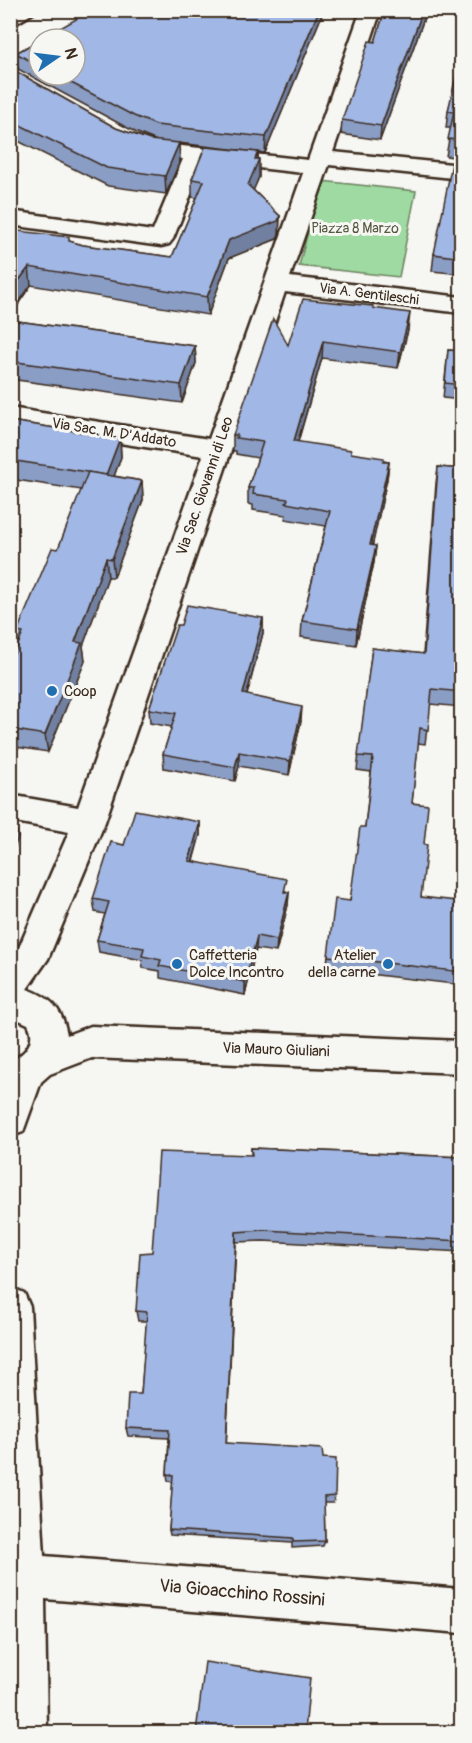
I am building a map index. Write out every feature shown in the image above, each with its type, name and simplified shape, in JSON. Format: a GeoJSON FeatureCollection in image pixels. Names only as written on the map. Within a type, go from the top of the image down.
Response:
{"type":"FeatureCollection","features":[{"type":"Feature","properties":{"kind":"street"},"geometry":{"type":"LineString","coordinates":[[10,21],[28,10]]}},
{"type":"Feature","properties":{"kind":"street","name":"Via Sac. Giovanni di Leo"},"geometry":{"type":"LineString","coordinates":[[26,993],[89,822],[371,10]]}},
{"type":"Feature","properties":{"kind":"street"},"geometry":{"type":"LineString","coordinates":[[117,134],[152,149],[196,154],[462,172]]}},
{"type":"Feature","properties":{"kind":"street"},"geometry":{"type":"LineString","coordinates":[[10,219],[161,239],[196,154]]}},
{"type":"Feature","properties":{"kind":"street","name":"Via A. Gentileschi"},"geometry":{"type":"LineString","coordinates":[[276,283],[462,305]]}},
{"type":"Feature","properties":{"kind":"street","name":"Via Sac. M. D'Addato"},"geometry":{"type":"LineString","coordinates":[[10,417],[218,449]]}},
{"type":"Feature","properties":{"kind":"street"},"geometry":{"type":"LineString","coordinates":[[10,808],[89,822]]}},
{"type":"Feature","properties":{"kind":"street"},"geometry":{"type":"LineString","coordinates":[[10,1120],[26,1071],[48,1051],[50,1038],[49,1025],[26,993]]}},
{"type":"Feature","properties":{"kind":"street","name":"Via Mauro Giuliani"},"geometry":{"type":"LineString","coordinates":[[26,993],[91,1042]]}},
{"type":"Feature","properties":{"kind":"street","name":"Via Mauro Giuliani"},"geometry":{"type":"LineString","coordinates":[[26,1071],[91,1042],[462,1057]]}},
{"type":"Feature","properties":{"kind":"street"},"geometry":{"type":"LineString","coordinates":[[10,1307],[23,1576],[24,1732]]}},
{"type":"Feature","properties":{"kind":"street","name":"Via Gioacchino Rossini"},"geometry":{"type":"LineString","coordinates":[[23,1576],[462,1611]]}},
{"type":"Feature","properties":{"kind":"green space","name":"Piazza 8 Marzo"},"geometry":{"type":"Polygon","coordinates":[[[321,181],[416,191],[399,277],[299,266],[321,181]]]}},
{"type":"Feature","properties":{"kind":"building"},"geometry":{"type":"Polygon","coordinates":[[[92,10],[319,10],[266,137],[156,125],[79,87],[87,87],[87,27],[62,27],[92,10]]]}},
{"type":"Feature","properties":{"kind":"building"},"geometry":{"type":"Polygon","coordinates":[[[385,10],[423,10],[381,126],[342,120],[369,41],[375,42],[385,10]]]}},
{"type":"Feature","properties":{"kind":"building"},"geometry":{"type":"Polygon","coordinates":[[[27,47],[27,59],[16,53],[27,47]]]}},
{"type":"Feature","properties":{"kind":"building"},"geometry":{"type":"Polygon","coordinates":[[[459,63],[462,64],[462,146],[456,145],[457,140],[448,139],[454,112],[448,111],[459,63]]]}},
{"type":"Feature","properties":{"kind":"building"},"geometry":{"type":"Polygon","coordinates":[[[10,68],[27,78],[27,87],[44,87],[116,128],[150,140],[179,143],[165,176],[107,168],[10,120],[10,68]]]}},
{"type":"Feature","properties":{"kind":"building"},"geometry":{"type":"Polygon","coordinates":[[[205,147],[258,152],[255,159],[259,159],[248,185],[280,216],[278,221],[229,240],[207,297],[29,267],[17,283],[10,298],[10,230],[69,237],[69,241],[83,245],[172,257],[204,181],[192,179],[205,147]]]}},
{"type":"Feature","properties":{"kind":"building"},"geometry":{"type":"Polygon","coordinates":[[[452,163],[462,163],[462,258],[434,254],[452,163]]]}},
{"type":"Feature","properties":{"kind":"building"},"geometry":{"type":"Polygon","coordinates":[[[303,299],[373,306],[373,308],[410,313],[400,352],[323,341],[294,441],[351,450],[351,453],[384,458],[383,462],[389,462],[370,545],[376,546],[357,629],[302,621],[330,511],[286,503],[288,499],[253,494],[254,488],[248,488],[263,442],[236,438],[237,435],[233,435],[273,319],[288,345],[303,299]]]}},
{"type":"Feature","properties":{"kind":"building"},"geometry":{"type":"Polygon","coordinates":[[[10,320],[195,346],[181,385],[10,361],[10,320]]]}},
{"type":"Feature","properties":{"kind":"building"},"geometry":{"type":"Polygon","coordinates":[[[448,350],[462,351],[462,385],[445,383],[448,350]]]}},
{"type":"Feature","properties":{"kind":"building"},"geometry":{"type":"Polygon","coordinates":[[[10,421],[120,438],[106,475],[10,460],[10,421]]]}},
{"type":"Feature","properties":{"kind":"building"},"geometry":{"type":"Polygon","coordinates":[[[438,467],[462,469],[462,692],[432,689],[428,730],[420,728],[412,803],[428,805],[424,844],[427,845],[421,897],[457,901],[458,906],[462,906],[462,972],[328,956],[335,899],[350,901],[360,827],[365,827],[373,757],[358,756],[372,648],[424,654],[438,467]]]}},
{"type":"Feature","properties":{"kind":"building"},"geometry":{"type":"Polygon","coordinates":[[[88,472],[142,481],[112,559],[106,558],[75,642],[82,643],[45,735],[10,729],[10,663],[23,633],[17,632],[52,548],[58,549],[88,472]]]}},
{"type":"Feature","properties":{"kind":"building"},"geometry":{"type":"Polygon","coordinates":[[[187,605],[263,618],[243,694],[302,707],[290,761],[239,752],[235,767],[163,754],[176,713],[149,709],[177,625],[181,625],[187,605]]]}},
{"type":"Feature","properties":{"kind":"building"},"geometry":{"type":"Polygon","coordinates":[[[135,810],[200,822],[189,861],[287,879],[284,892],[289,892],[277,940],[257,936],[245,982],[159,966],[161,960],[142,956],[144,948],[97,940],[109,902],[93,899],[111,842],[124,845],[135,810]]]}},
{"type":"Feature","properties":{"kind":"building"},"geometry":{"type":"Polygon","coordinates":[[[10,820],[15,821],[10,833],[10,820]]]}},
{"type":"Feature","properties":{"kind":"building"},"geometry":{"type":"Polygon","coordinates":[[[251,1148],[462,1157],[462,1241],[264,1230],[236,1232],[226,1443],[322,1449],[323,1458],[336,1459],[335,1496],[324,1497],[325,1541],[293,1542],[293,1538],[169,1530],[173,1475],[167,1474],[170,1430],[126,1428],[128,1394],[141,1394],[147,1312],[136,1311],[140,1253],[152,1252],[159,1152],[252,1155],[251,1148]]]}},
{"type":"Feature","properties":{"kind":"building"},"geometry":{"type":"Polygon","coordinates":[[[205,1662],[310,1678],[305,1732],[196,1732],[205,1662]]]}},
{"type":"Feature","properties":{"kind":"place","name":"Coop"},"geometry":{"type":"Point","coordinates":[52,691]}},
{"type":"Feature","properties":{"kind":"place","name":"Caffetteria Dolce Incontro"},"geometry":{"type":"Point","coordinates":[177,964]}},
{"type":"Feature","properties":{"kind":"place","name":"Atelier della carne"},"geometry":{"type":"Point","coordinates":[388,964]}}]}
